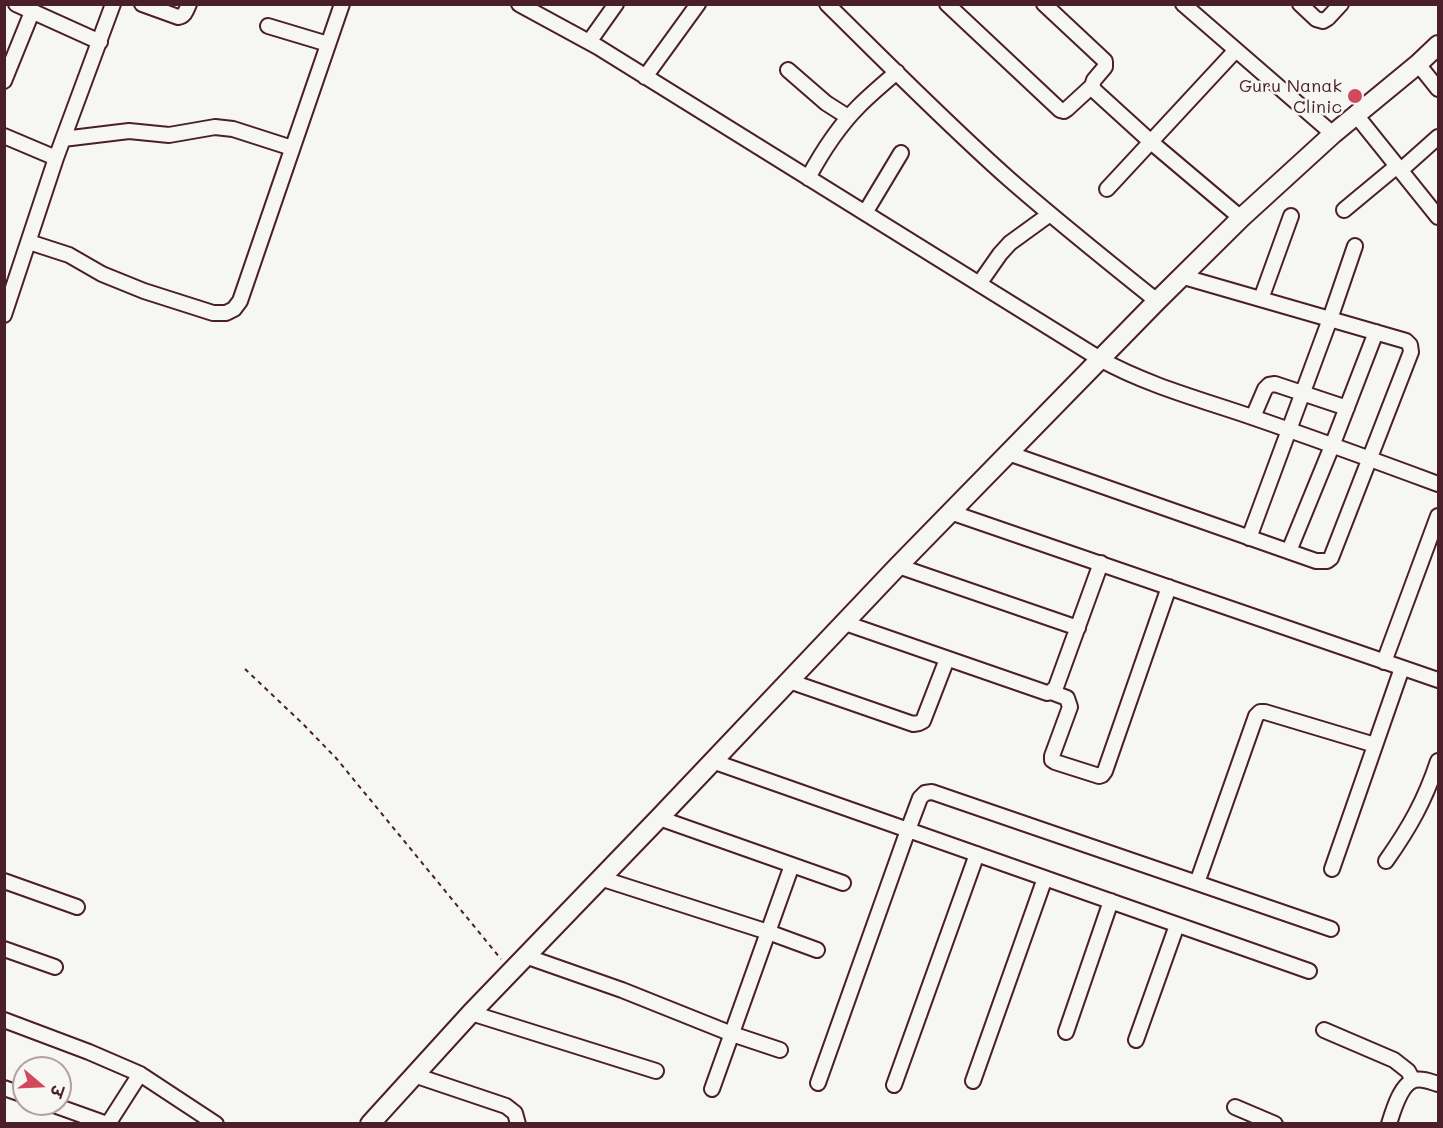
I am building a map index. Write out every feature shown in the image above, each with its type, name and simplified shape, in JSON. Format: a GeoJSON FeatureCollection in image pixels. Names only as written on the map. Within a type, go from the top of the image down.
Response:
{"type":"FeatureCollection","features":[{"type":"Feature","properties":{"kind":"street"},"geometry":{"type":"LineString","coordinates":[[16,4],[99,42]]}},
{"type":"Feature","properties":{"kind":"street"},"geometry":{"type":"LineString","coordinates":[[4,315],[8,291],[29,242],[56,158],[113,4]]}},
{"type":"Feature","properties":{"kind":"street"},"geometry":{"type":"LineString","coordinates":[[142,4],[178,17],[185,14],[189,4]]}},
{"type":"Feature","properties":{"kind":"street"},"geometry":{"type":"LineString","coordinates":[[29,242],[69,255],[102,274],[144,291],[213,313],[226,313],[234,309],[240,301],[342,4]]}},
{"type":"Feature","properties":{"kind":"street"},"geometry":{"type":"LineString","coordinates":[[589,42],[616,4]]}},
{"type":"Feature","properties":{"kind":"street"},"geometry":{"type":"LineString","coordinates":[[645,77],[698,4]]}},
{"type":"Feature","properties":{"kind":"street"},"geometry":{"type":"LineString","coordinates":[[827,4],[968,141],[1050,214],[1157,301]]}},
{"type":"Feature","properties":{"kind":"street"},"geometry":{"type":"LineString","coordinates":[[947,4],[1060,110],[1064,111],[1092,86],[1106,64],[1044,4]]}},
{"type":"Feature","properties":{"kind":"street"},"geometry":{"type":"LineString","coordinates":[[1183,4],[1333,134]]}},
{"type":"Feature","properties":{"kind":"street"},"geometry":{"type":"LineString","coordinates":[[1300,4],[1316,19],[1323,21],[1341,4]]}},
{"type":"Feature","properties":{"kind":"street"},"geometry":{"type":"LineString","coordinates":[[527,6],[589,42],[1100,359],[1141,379],[1438,484]]}},
{"type":"Feature","properties":{"kind":"street"},"geometry":{"type":"LineString","coordinates":[[4,81],[8,61],[32,12]]}},
{"type":"Feature","properties":{"kind":"street"},"geometry":{"type":"LineString","coordinates":[[268,26],[328,44]]}},
{"type":"Feature","properties":{"kind":"street"},"geometry":{"type":"LineString","coordinates":[[370,1124],[525,956],[950,512],[1157,301],[1184,277],[1241,218],[1333,134],[1438,45]]}},
{"type":"Feature","properties":{"kind":"street"},"geometry":{"type":"LineString","coordinates":[[1107,189],[1236,50]]}},
{"type":"Feature","properties":{"kind":"street"},"geometry":{"type":"LineString","coordinates":[[1418,64],[1438,89]]}},
{"type":"Feature","properties":{"kind":"street"},"geometry":{"type":"LineString","coordinates":[[788,70],[826,103],[848,117]]}},
{"type":"Feature","properties":{"kind":"street"},"geometry":{"type":"LineString","coordinates":[[808,178],[848,117],[897,72]]}},
{"type":"Feature","properties":{"kind":"street"},"geometry":{"type":"LineString","coordinates":[[1092,86],[1151,142],[1241,218]]}},
{"type":"Feature","properties":{"kind":"street"},"geometry":{"type":"LineString","coordinates":[[1356,115],[1438,217]]}},
{"type":"Feature","properties":{"kind":"street"},"geometry":{"type":"LineString","coordinates":[[63,139],[129,131],[169,135],[215,128],[232,129],[292,148]]}},
{"type":"Feature","properties":{"kind":"street"},"geometry":{"type":"LineString","coordinates":[[4,136],[56,158]]}},
{"type":"Feature","properties":{"kind":"street"},"geometry":{"type":"LineString","coordinates":[[1344,210],[1438,137]]}},
{"type":"Feature","properties":{"kind":"street"},"geometry":{"type":"LineString","coordinates":[[865,213],[901,153]]}},
{"type":"Feature","properties":{"kind":"street"},"geometry":{"type":"LineString","coordinates":[[979,284],[1010,243],[1050,214]]}},
{"type":"Feature","properties":{"kind":"street"},"geometry":{"type":"LineString","coordinates":[[1261,299],[1291,216]]}},
{"type":"Feature","properties":{"kind":"street"},"geometry":{"type":"LineString","coordinates":[[1249,537],[1355,246]]}},
{"type":"Feature","properties":{"kind":"street"},"geometry":{"type":"LineString","coordinates":[[1008,453],[1288,551],[1322,562],[1330,558],[1411,352],[1410,345],[1406,341],[1184,277]]}},
{"type":"Feature","properties":{"kind":"street"},"geometry":{"type":"LineString","coordinates":[[1288,551],[1376,332]]}},
{"type":"Feature","properties":{"kind":"street"},"geometry":{"type":"LineString","coordinates":[[1253,417],[1265,388],[1275,384],[1347,408]]}},
{"type":"Feature","properties":{"kind":"street"},"geometry":{"type":"LineString","coordinates":[[950,512],[1438,681]]}},
{"type":"Feature","properties":{"kind":"street"},"geometry":{"type":"LineString","coordinates":[[1384,662],[1438,516]]}},
{"type":"Feature","properties":{"kind":"street"},"geometry":{"type":"LineString","coordinates":[[1051,692],[1056,687],[1101,563]]}},
{"type":"Feature","properties":{"kind":"street"},"geometry":{"type":"LineString","coordinates":[[898,566],[1078,628]]}},
{"type":"Feature","properties":{"kind":"street"},"geometry":{"type":"LineString","coordinates":[[845,623],[1041,692],[1051,692],[1067,698],[1070,707],[1052,760],[1099,776],[1105,771],[1169,586]]}},
{"type":"Feature","properties":{"kind":"street"},"geometry":{"type":"LineString","coordinates":[[789,681],[913,724],[922,721],[947,659]]}},
{"type":"Feature","properties":{"kind":"street"},"geometry":{"type":"LineString","coordinates":[[1332,869],[1402,668]]}},
{"type":"Feature","properties":{"kind":"street"},"geometry":{"type":"LineString","coordinates":[[1197,883],[1256,716],[1260,712],[1375,745]]}},
{"type":"Feature","properties":{"kind":"street"},"geometry":{"type":"LineString","coordinates":[[712,761],[1309,971]]}},
{"type":"Feature","properties":{"kind":"street"},"geometry":{"type":"LineString","coordinates":[[1386,861],[1425,796],[1438,761]]}},
{"type":"Feature","properties":{"kind":"street"},"geometry":{"type":"LineString","coordinates":[[1425,796],[1438,784]]}},
{"type":"Feature","properties":{"kind":"street"},"geometry":{"type":"LineString","coordinates":[[818,1083],[908,830],[920,798],[925,793],[932,792],[1331,928]]}},
{"type":"Feature","properties":{"kind":"street"},"geometry":{"type":"LineString","coordinates":[[659,818],[843,883]]}},
{"type":"Feature","properties":{"kind":"street"},"geometry":{"type":"LineString","coordinates":[[894,1084],[977,854]]}},
{"type":"Feature","properties":{"kind":"street"},"geometry":{"type":"LineString","coordinates":[[712,1089],[792,865]]}},
{"type":"Feature","properties":{"kind":"street"},"geometry":{"type":"LineString","coordinates":[[600,878],[817,950]]}},
{"type":"Feature","properties":{"kind":"street"},"geometry":{"type":"LineString","coordinates":[[974,1081],[1045,878]]}},
{"type":"Feature","properties":{"kind":"street"},"geometry":{"type":"LineString","coordinates":[[4,881],[77,907]]}},
{"type":"Feature","properties":{"kind":"street"},"geometry":{"type":"LineString","coordinates":[[1066,1032],[1111,902]]}},
{"type":"Feature","properties":{"kind":"street"},"geometry":{"type":"LineString","coordinates":[[1136,1040],[1177,925]]}},
{"type":"Feature","properties":{"kind":"street"},"geometry":{"type":"LineString","coordinates":[[4,949],[55,968]]}},
{"type":"Feature","properties":{"kind":"street"},"geometry":{"type":"LineString","coordinates":[[525,956],[780,1050]]}},
{"type":"Feature","properties":{"kind":"street"},"geometry":{"type":"LineString","coordinates":[[471,1013],[656,1071]]}},
{"type":"Feature","properties":{"kind":"street"},"geometry":{"type":"LineString","coordinates":[[4,1020],[140,1074],[216,1124]]}},
{"type":"Feature","properties":{"kind":"street"},"geometry":{"type":"LineString","coordinates":[[1324,1030],[1394,1060],[1408,1071],[1413,1080]]}},
{"type":"Feature","properties":{"kind":"street"},"geometry":{"type":"LineString","coordinates":[[72,1112],[107,1124],[140,1074]]}},
{"type":"Feature","properties":{"kind":"street"},"geometry":{"type":"LineString","coordinates":[[414,1075],[506,1106],[515,1113],[518,1124]]}},
{"type":"Feature","properties":{"kind":"street"},"geometry":{"type":"LineString","coordinates":[[1389,1124],[1400,1095],[1413,1080],[1425,1080],[1438,1084]]}},
{"type":"Feature","properties":{"kind":"street"},"geometry":{"type":"LineString","coordinates":[[1235,1107],[1275,1124]]}},
{"type":"Feature","properties":{"kind":"path"},"geometry":{"type":"LineString","coordinates":[[245,669],[336,758],[511,971]]}},
{"type":"Feature","properties":{"kind":"place","name":"Guru Nanak Clinic"},"geometry":{"type":"Point","coordinates":[1355,96]}}]}
